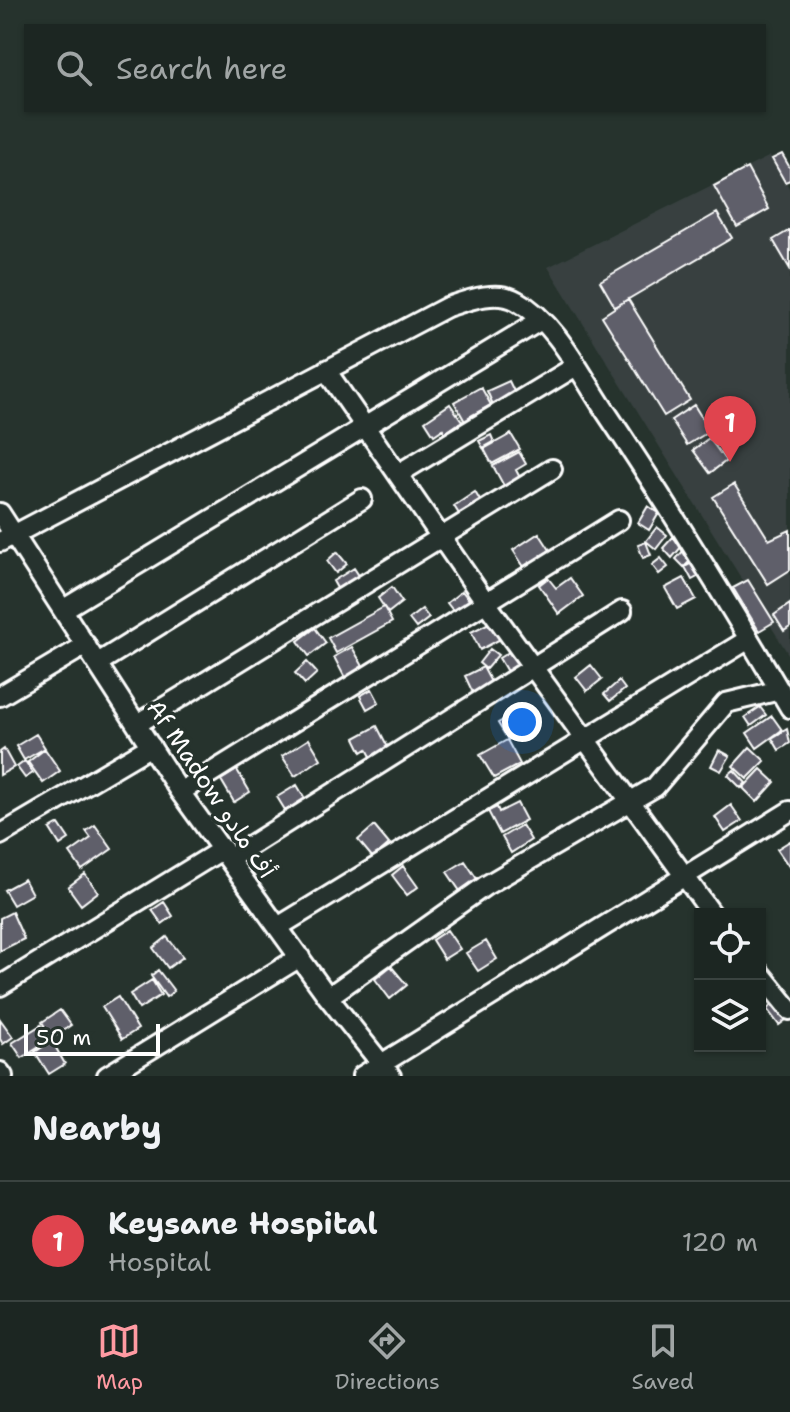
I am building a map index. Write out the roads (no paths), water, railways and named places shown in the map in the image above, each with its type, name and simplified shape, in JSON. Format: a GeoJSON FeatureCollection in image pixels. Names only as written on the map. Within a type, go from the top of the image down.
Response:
{"type":"FeatureCollection","features":[{"type":"Feature","properties":{"kind":"street"},"geometry":{"type":"LineString","coordinates":[[8,538],[447,307],[496,296],[516,299],[541,320],[576,366],[680,522],[790,708]]}},
{"type":"Feature","properties":{"kind":"street"},"geometry":{"type":"LineString","coordinates":[[64,609],[541,320]]}},
{"type":"Feature","properties":{"kind":"street"},"geometry":{"type":"LineString","coordinates":[[398,474],[576,366]]}},
{"type":"Feature","properties":{"kind":"street"},"geometry":{"type":"LineString","coordinates":[[326,370],[533,669],[707,908]]}},
{"type":"Feature","properties":{"kind":"street"},"geometry":{"type":"LineString","coordinates":[[137,724],[552,469]]}},
{"type":"Feature","properties":{"kind":"street"},"geometry":{"type":"LineString","coordinates":[[98,663],[362,499]]}},
{"type":"Feature","properties":{"kind":"street","name":"Af Madow أف مادو"},"geometry":{"type":"LineString","coordinates":[[0,513],[8,538],[64,609],[180,792],[328,997],[386,1070]]}},
{"type":"Feature","properties":{"kind":"street"},"geometry":{"type":"LineString","coordinates":[[180,792],[619,520]]}},
{"type":"Feature","properties":{"kind":"street"},"geometry":{"type":"LineString","coordinates":[[0,986],[533,669],[622,611]]}},
{"type":"Feature","properties":{"kind":"street"},"geometry":{"type":"LineString","coordinates":[[278,927],[582,737],[749,639]]}},
{"type":"Feature","properties":{"kind":"street"},"geometry":{"type":"LineString","coordinates":[[0,696],[86,645]]}},
{"type":"Feature","properties":{"kind":"street"},"geometry":{"type":"LineString","coordinates":[[328,997],[485,886],[655,787],[726,703],[780,690]]}},
{"type":"Feature","properties":{"kind":"street"},"geometry":{"type":"LineString","coordinates":[[0,835],[151,746]]}},
{"type":"Feature","properties":{"kind":"street"},"geometry":{"type":"LineString","coordinates":[[362,1076],[386,1070],[790,811]]}},
{"type":"Feature","properties":{"kind":"street"},"geometry":{"type":"LineString","coordinates":[[107,1076],[300,957]]}},
{"type":"Feature","properties":{"kind":"street"},"geometry":{"type":"LineString","coordinates":[[766,980],[790,1010]]}},
{"type":"Feature","properties":{"kind":"place","name":"Keysane Hospital"},"geometry":{"type":"Point","coordinates":[730,462]}}]}
